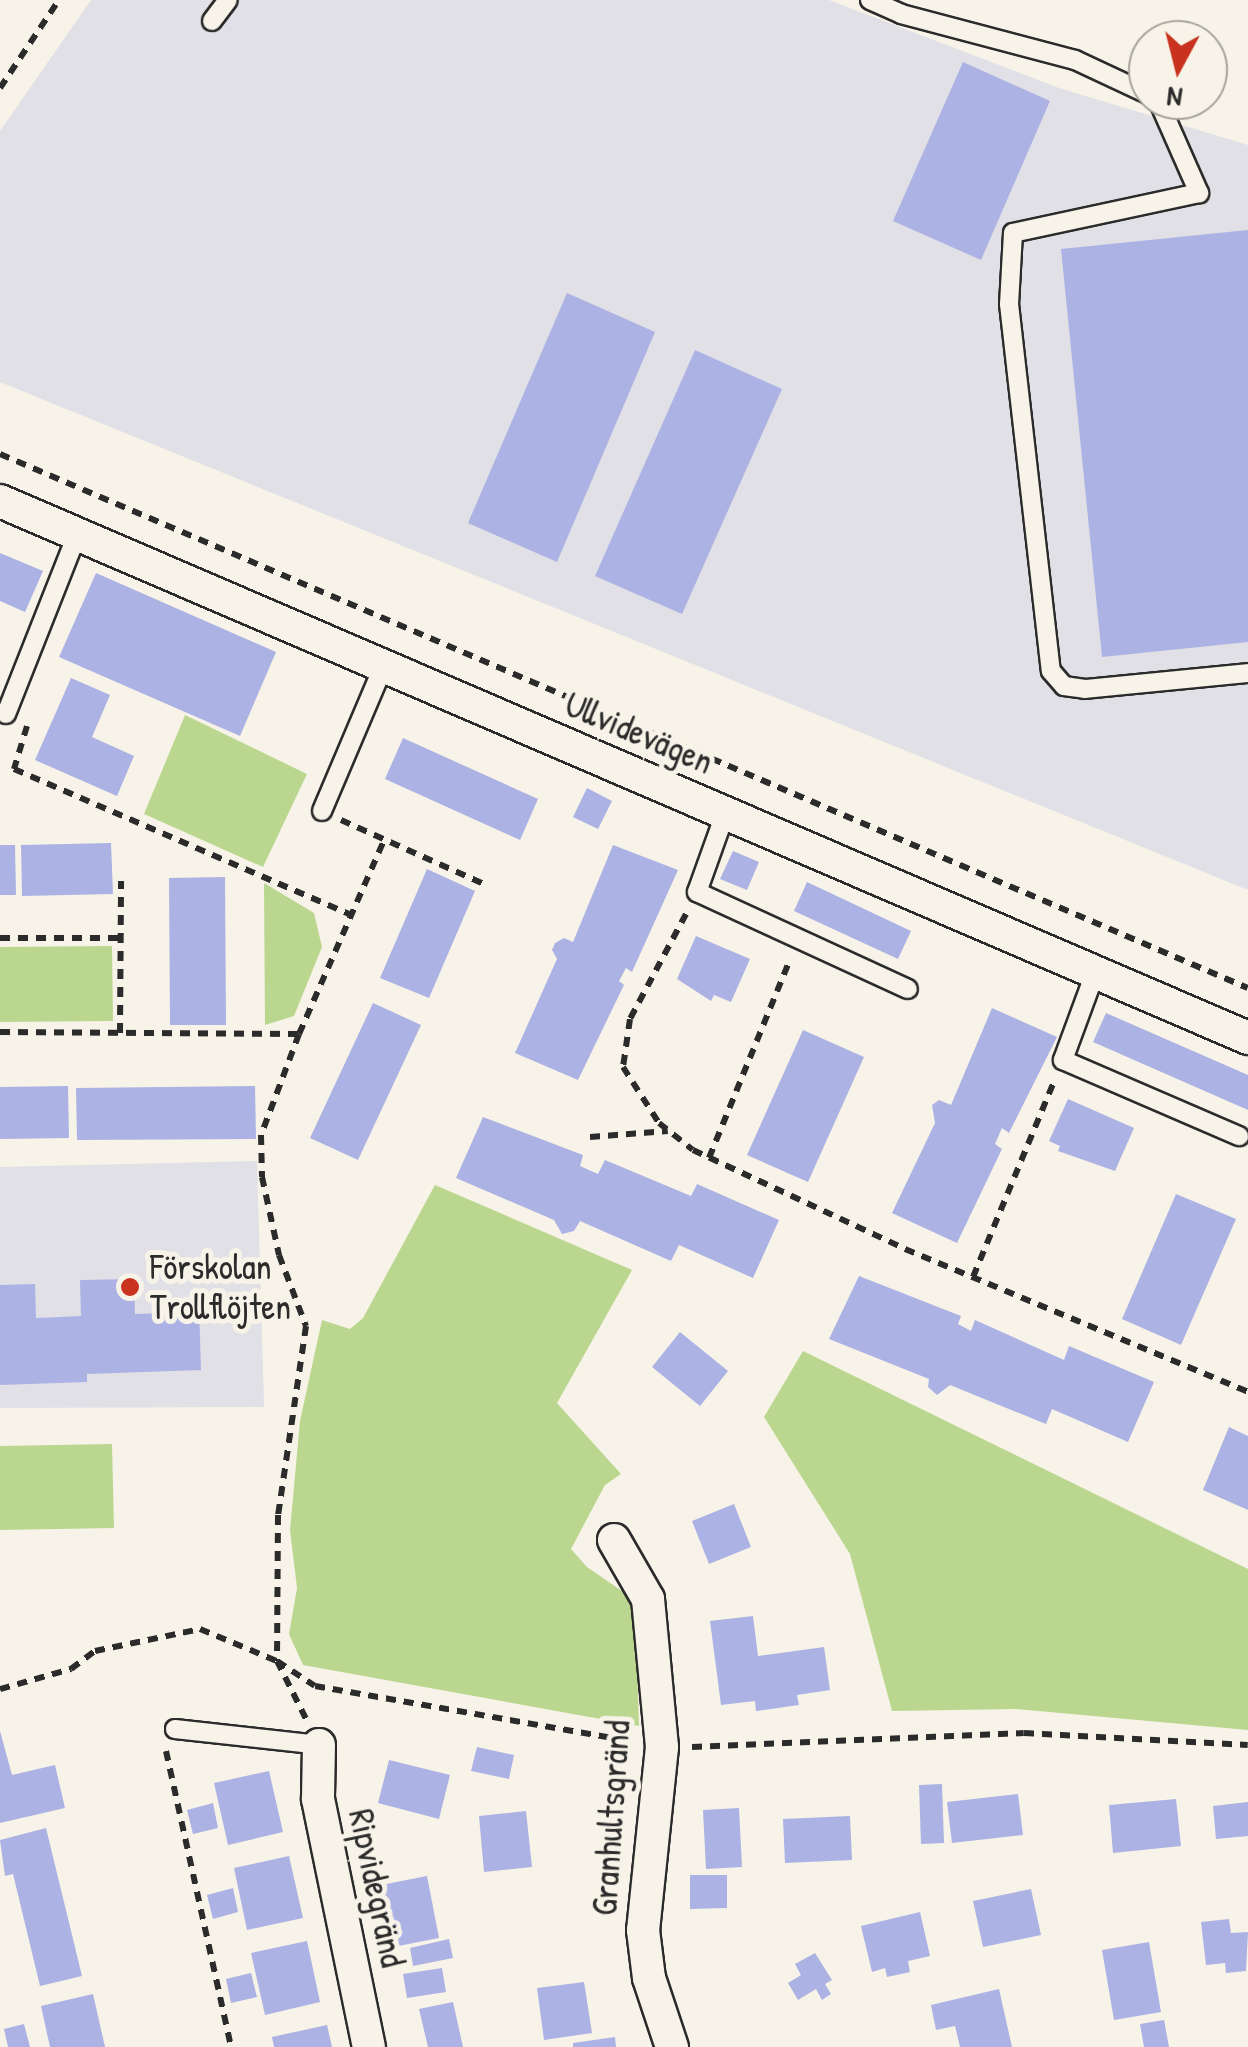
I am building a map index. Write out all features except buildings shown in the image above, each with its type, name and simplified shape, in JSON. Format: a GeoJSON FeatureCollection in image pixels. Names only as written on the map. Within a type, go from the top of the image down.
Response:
{"type":"FeatureCollection","features":[{"type":"Feature","properties":{"kind":"street","name":"Ullvidevägen"},"geometry":{"type":"LineString","coordinates":[[0,501],[1248,1038]]}},
{"type":"Feature","properties":{"kind":"street","name":"Granhultsgränd"},"geometry":{"type":"LineString","coordinates":[[614,1540],[648,1599],[662,1747],[643,1930],[649,1978],[672,2047]]}},
{"type":"Feature","properties":{"kind":"street","name":"Ripvidegränd"},"geometry":{"type":"LineString","coordinates":[[319,1744],[318,1799],[368,2047]]}},
{"type":"Feature","properties":{"kind":"lane"},"geometry":{"type":"LineString","coordinates":[[212,21],[228,0]]}},
{"type":"Feature","properties":{"kind":"lane"},"geometry":{"type":"LineString","coordinates":[[870,0],[901,14],[1075,60],[1128,85]]}},
{"type":"Feature","properties":{"kind":"lane"},"geometry":{"type":"LineString","coordinates":[[1167,120],[1199,193],[1013,233],[1010,304],[1051,671],[1064,686],[1084,688],[1248,673]]}},
{"type":"Feature","properties":{"kind":"lane"},"geometry":{"type":"LineString","coordinates":[[6,714],[77,535]]}},
{"type":"Feature","properties":{"kind":"lane"},"geometry":{"type":"LineString","coordinates":[[322,811],[383,667]]}},
{"type":"Feature","properties":{"kind":"lane"},"geometry":{"type":"LineString","coordinates":[[725,814],[697,892],[908,989]]}},
{"type":"Feature","properties":{"kind":"lane"},"geometry":{"type":"LineString","coordinates":[[1095,973],[1063,1060],[1239,1136]]}},
{"type":"Feature","properties":{"kind":"lane"},"geometry":{"type":"LineString","coordinates":[[175,1729],[319,1744]]}},
{"type":"Feature","properties":{"kind":"path"},"geometry":{"type":"LineString","coordinates":[[0,88],[59,0]]}},
{"type":"Feature","properties":{"kind":"path"},"geometry":{"type":"LineString","coordinates":[[0,454],[1248,988]]}},
{"type":"Feature","properties":{"kind":"path"},"geometry":{"type":"LineString","coordinates":[[6,714],[30,727],[14,768],[351,915]]}},
{"type":"Feature","properties":{"kind":"path"},"geometry":{"type":"LineString","coordinates":[[322,811],[486,885]]}},
{"type":"Feature","properties":{"kind":"path"},"geometry":{"type":"LineString","coordinates":[[319,1744],[278,1662],[278,1515],[306,1326],[278,1255],[262,1177],[261,1135],[299,1034],[384,840]]}},
{"type":"Feature","properties":{"kind":"path"},"geometry":{"type":"LineString","coordinates":[[120,1032],[121,881]]}},
{"type":"Feature","properties":{"kind":"path"},"geometry":{"type":"LineString","coordinates":[[697,892],[630,1019],[623,1067],[659,1124],[709,1158],[973,1277],[1248,1392]]}},
{"type":"Feature","properties":{"kind":"path"},"geometry":{"type":"LineString","coordinates":[[0,938],[121,938]]}},
{"type":"Feature","properties":{"kind":"path"},"geometry":{"type":"LineString","coordinates":[[709,1158],[799,938]]}},
{"type":"Feature","properties":{"kind":"path"},"geometry":{"type":"LineString","coordinates":[[0,1032],[299,1034]]}},
{"type":"Feature","properties":{"kind":"path"},"geometry":{"type":"LineString","coordinates":[[973,1277],[1063,1060]]}},
{"type":"Feature","properties":{"kind":"path"},"geometry":{"type":"LineString","coordinates":[[590,1138],[669,1131]]}},
{"type":"Feature","properties":{"kind":"path"},"geometry":{"type":"LineString","coordinates":[[0,1689],[70,1669],[96,1651],[200,1630],[278,1662],[314,1686],[662,1747],[1024,1733],[1248,1745]]}},
{"type":"Feature","properties":{"kind":"path"},"geometry":{"type":"LineString","coordinates":[[175,1729],[166,1752],[231,2047]]}},
{"type":"Feature","properties":{"kind":"shaded area"},"geometry":{"type":"Polygon","coordinates":[[[91,0],[829,0],[1059,88],[1128,109],[1128,120],[1165,120],[1248,145],[1248,890],[0,382],[0,131],[91,0]]]}},
{"type":"Feature","properties":{"kind":"shaded area","name":"Förskolan Trollflöjten"},"geometry":{"type":"Polygon","coordinates":[[[257,1161],[264,1407],[0,1408],[0,1167],[257,1161]]]}},
{"type":"Feature","properties":{"kind":"green space"},"geometry":{"type":"Polygon","coordinates":[[[185,715],[307,774],[263,867],[144,814],[185,715]]]}},
{"type":"Feature","properties":{"kind":"green space"},"geometry":{"type":"Polygon","coordinates":[[[264,883],[314,913],[322,947],[294,1016],[265,1025],[264,883]]]}},
{"type":"Feature","properties":{"kind":"green space"},"geometry":{"type":"Polygon","coordinates":[[[112,946],[113,1021],[0,1022],[0,947],[112,946]]]}},
{"type":"Feature","properties":{"kind":"green space"},"geometry":{"type":"Polygon","coordinates":[[[435,1185],[632,1270],[557,1403],[621,1474],[605,1485],[571,1549],[587,1567],[635,1600],[639,1726],[303,1665],[289,1634],[297,1588],[290,1530],[300,1421],[322,1320],[350,1329],[363,1318],[435,1185]]]}},
{"type":"Feature","properties":{"kind":"green space"},"geometry":{"type":"Polygon","coordinates":[[[803,1351],[1248,1569],[1248,1730],[1016,1709],[892,1711],[850,1554],[764,1417],[803,1351]]]}},
{"type":"Feature","properties":{"kind":"green space"},"geometry":{"type":"Polygon","coordinates":[[[112,1444],[114,1528],[0,1530],[0,1446],[112,1444]]]}},
{"type":"Feature","properties":{"kind":"place","name":"Förskolan Trollflöjten"},"geometry":{"type":"Point","coordinates":[130,1287]}}]}
